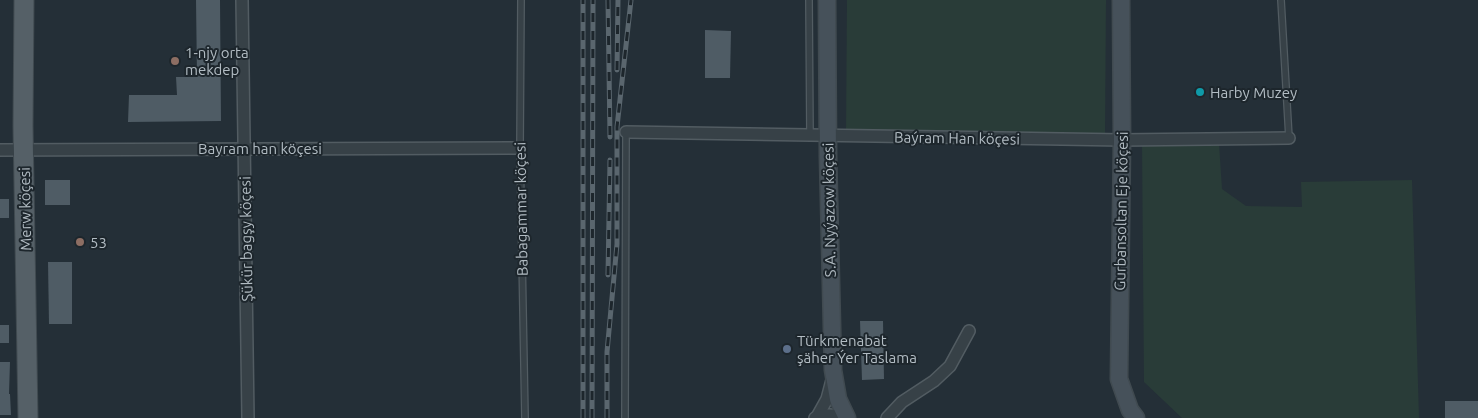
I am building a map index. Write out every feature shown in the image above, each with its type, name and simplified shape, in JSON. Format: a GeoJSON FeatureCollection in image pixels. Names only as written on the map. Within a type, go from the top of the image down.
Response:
{"type":"FeatureCollection","features":[{"type":"Feature","properties":{"kind":"main road","name":"Merw köçesi"},"geometry":{"type":"LineString","coordinates":[[24,0],[28,418]]}},
{"type":"Feature","properties":{"kind":"street","name":"Şükür bagşy köçesi"},"geometry":{"type":"LineString","coordinates":[[242,0],[248,418]]}},
{"type":"Feature","properties":{"kind":"street","name":"S.A. Nyýazow köçesi"},"geometry":{"type":"LineString","coordinates":[[827,0],[833,370],[838,399],[845,418]]}},
{"type":"Feature","properties":{"kind":"street","name":"Gurbansoltan Eje köçesi"},"geometry":{"type":"LineString","coordinates":[[1121,0],[1122,140],[1119,379],[1130,410],[1136,418]]}},
{"type":"Feature","properties":{"kind":"street","name":"Baýram Han köçesi"},"geometry":{"type":"LineString","coordinates":[[626,132],[1122,140],[1289,138]]}},
{"type":"Feature","properties":{"kind":"street","name":"Bayram han köçesi"},"geometry":{"type":"LineString","coordinates":[[0,150],[520,148]]}},
{"type":"Feature","properties":{"kind":"street"},"geometry":{"type":"LineString","coordinates":[[886,418],[902,402],[934,381],[950,366],[969,331]]}},
{"type":"Feature","properties":{"kind":"street"},"geometry":{"type":"LineString","coordinates":[[816,418],[827,399],[833,370]]}},
{"type":"Feature","properties":{"kind":"street"},"geometry":{"type":"LineString","coordinates":[[816,418],[822,415],[845,418]]}},
{"type":"Feature","properties":{"kind":"lane","name":"Babagammar köçesi"},"geometry":{"type":"LineString","coordinates":[[521,0],[520,148],[525,418]]}},
{"type":"Feature","properties":{"kind":"lane"},"geometry":{"type":"LineString","coordinates":[[809,0],[810,136]]}},
{"type":"Feature","properties":{"kind":"lane"},"geometry":{"type":"LineString","coordinates":[[1281,0],[1289,138]]}},
{"type":"Feature","properties":{"kind":"lane"},"geometry":{"type":"LineString","coordinates":[[625,418],[626,132]]}},
{"type":"Feature","properties":{"kind":"green space"},"geometry":{"type":"Polygon","coordinates":[[[847,0],[1106,0],[1105,134],[846,131],[847,0]]]}},
{"type":"Feature","properties":{"kind":"green space"},"geometry":{"type":"Polygon","coordinates":[[[1219,144],[1222,189],[1246,206],[1302,207],[1301,182],[1412,180],[1419,418],[1182,418],[1144,382],[1142,145],[1219,144]]]}},
{"type":"Feature","properties":{"kind":"building"},"geometry":{"type":"Polygon","coordinates":[[[196,0],[220,0],[221,121],[128,122],[129,95],[177,95],[176,77],[197,77],[196,0]]]}},
{"type":"Feature","properties":{"kind":"building"},"geometry":{"type":"Polygon","coordinates":[[[705,30],[731,31],[730,78],[705,78],[705,30]]]}},
{"type":"Feature","properties":{"kind":"building"},"geometry":{"type":"Polygon","coordinates":[[[45,180],[70,180],[70,205],[45,205],[45,180]]]}},
{"type":"Feature","properties":{"kind":"building"},"geometry":{"type":"Polygon","coordinates":[[[0,199],[9,199],[9,218],[0,218],[0,199]]]}},
{"type":"Feature","properties":{"kind":"building"},"geometry":{"type":"Polygon","coordinates":[[[48,262],[72,262],[72,324],[49,324],[48,262]]]}},
{"type":"Feature","properties":{"kind":"building"},"geometry":{"type":"Polygon","coordinates":[[[860,321],[883,321],[884,379],[862,380],[860,321]]]}},
{"type":"Feature","properties":{"kind":"building"},"geometry":{"type":"Polygon","coordinates":[[[0,325],[9,325],[9,343],[0,343],[0,325]]]}},
{"type":"Feature","properties":{"kind":"building"},"geometry":{"type":"Polygon","coordinates":[[[0,362],[10,362],[9,394],[11,415],[0,415],[0,362]]]}},
{"type":"Feature","properties":{"kind":"building"},"geometry":{"type":"Polygon","coordinates":[[[1445,401],[1478,401],[1478,418],[1445,418],[1445,401]]]}},
{"type":"Feature","properties":{"kind":"railway"},"geometry":{"type":"LineString","coordinates":[[583,0],[583,418]]}},
{"type":"Feature","properties":{"kind":"railway"},"geometry":{"type":"LineString","coordinates":[[592,418],[593,0]]}},
{"type":"Feature","properties":{"kind":"railway"},"geometry":{"type":"LineString","coordinates":[[608,0],[610,137]]}},
{"type":"Feature","properties":{"kind":"railway"},"geometry":{"type":"LineString","coordinates":[[617,70],[618,0]]}},
{"type":"Feature","properties":{"kind":"railway"},"geometry":{"type":"LineString","coordinates":[[607,418],[607,352],[617,244],[617,127],[631,0]]}},
{"type":"Feature","properties":{"kind":"railway"},"geometry":{"type":"LineString","coordinates":[[608,275],[610,160]]}},
{"type":"Feature","properties":{"kind":"place","name":"1-njy orta mekdep"},"geometry":{"type":"Point","coordinates":[175,61]}},
{"type":"Feature","properties":{"kind":"place","name":"Harby Muzey"},"geometry":{"type":"Point","coordinates":[1200,92]}},
{"type":"Feature","properties":{"kind":"place","name":"53"},"geometry":{"type":"Point","coordinates":[80,242]}},
{"type":"Feature","properties":{"kind":"place","name":"Türkmenabat şäher Ýer Taslama"},"geometry":{"type":"Point","coordinates":[787,349]}}]}
